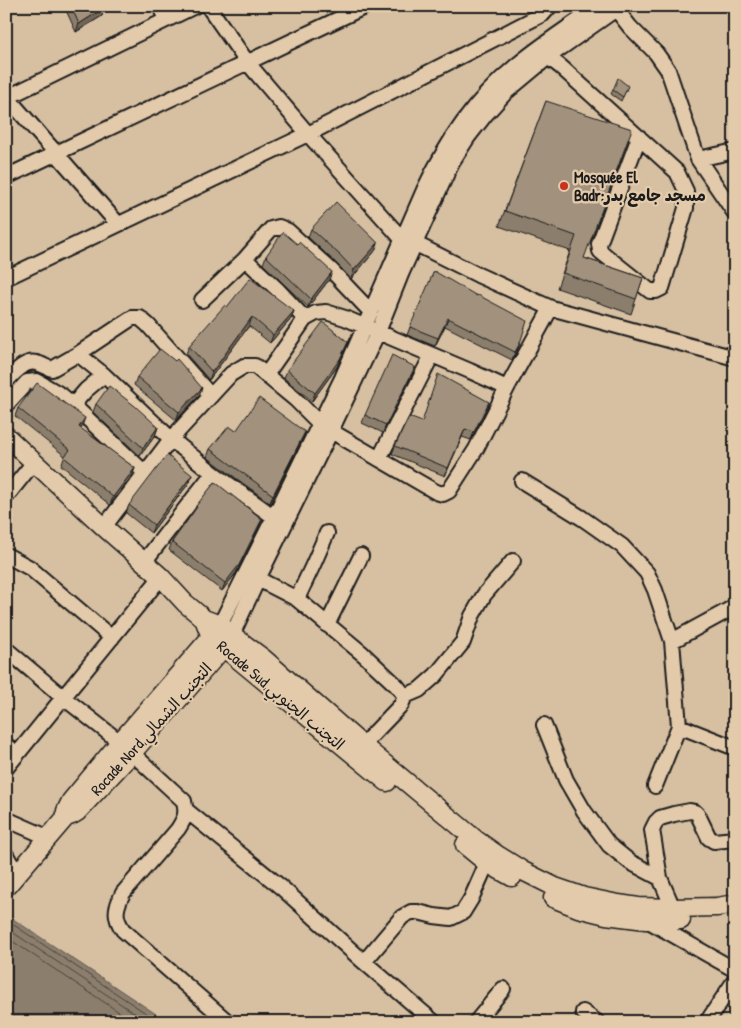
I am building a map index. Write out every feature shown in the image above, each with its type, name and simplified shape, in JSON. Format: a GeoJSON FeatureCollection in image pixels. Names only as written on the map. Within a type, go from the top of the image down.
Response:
{"type":"FeatureCollection","features":[{"type":"Feature","properties":{"kind":"main road","name":"Rocade Sud,التجنب الجنوبي"},"geometry":{"type":"LineString","coordinates":[[6,436],[104,527],[162,577],[248,666],[475,839],[523,871],[556,887],[584,897],[618,904],[638,907],[673,908],[717,907],[735,904]]}},
{"type":"Feature","properties":{"kind":"main road","name":"Rocade Nord,التجنب الشمالي"},"geometry":{"type":"LineString","coordinates":[[12,880],[66,817],[78,812],[126,748],[218,633]]}},
{"type":"Feature","properties":{"kind":"main road","name":"Rocade Sud,التجنب الجنوبي"},"geometry":{"type":"LineString","coordinates":[[358,750],[487,863],[543,894],[578,908],[606,915],[646,920],[709,919],[735,916]]}},
{"type":"Feature","properties":{"kind":"street"},"geometry":{"type":"LineString","coordinates":[[160,6],[166,20]]}},
{"type":"Feature","properties":{"kind":"street"},"geometry":{"type":"LineString","coordinates":[[118,224],[7,97],[195,6]]}},
{"type":"Feature","properties":{"kind":"street"},"geometry":{"type":"LineString","coordinates":[[208,6],[247,62],[308,134],[409,242],[551,308],[735,358]]}},
{"type":"Feature","properties":{"kind":"street"},"geometry":{"type":"LineString","coordinates":[[6,177],[366,6]]}},
{"type":"Feature","properties":{"kind":"street"},"geometry":{"type":"LineString","coordinates":[[6,278],[415,81],[543,14],[550,6]]}},
{"type":"Feature","properties":{"kind":"street"},"geometry":{"type":"LineString","coordinates":[[545,52],[599,6]]}},
{"type":"Feature","properties":{"kind":"street"},"geometry":{"type":"LineString","coordinates":[[218,633],[274,517],[326,428],[378,332],[397,270],[409,242],[424,190],[437,162],[453,135],[472,110],[516,66],[545,52],[617,7],[630,27],[656,53],[668,70],[698,160],[734,212]]}},
{"type":"Feature","properties":{"kind":"street"},"geometry":{"type":"LineString","coordinates":[[545,52],[639,137],[677,172],[686,191],[684,217],[662,288],[656,291],[650,290],[606,256],[600,251],[599,244],[639,137]]}},
{"type":"Feature","properties":{"kind":"street"},"geometry":{"type":"LineString","coordinates":[[698,160],[735,152]]}},
{"type":"Feature","properties":{"kind":"street"},"geometry":{"type":"LineString","coordinates":[[202,300],[245,259],[271,229],[279,227],[288,231],[332,271],[371,312]]}},
{"type":"Feature","properties":{"kind":"street"},"geometry":{"type":"LineString","coordinates":[[245,259],[305,319]]}},
{"type":"Feature","properties":{"kind":"street"},"geometry":{"type":"LineString","coordinates":[[218,633],[258,579],[326,428],[364,327],[397,270]]}},
{"type":"Feature","properties":{"kind":"street"},"geometry":{"type":"LineString","coordinates":[[104,527],[171,439],[231,374],[244,366],[255,366],[295,398],[326,428],[436,492],[443,494],[449,492],[476,449],[551,308]]}},
{"type":"Feature","properties":{"kind":"street"},"geometry":{"type":"LineString","coordinates":[[266,376],[305,319],[316,313],[326,312],[345,318],[507,388]]}},
{"type":"Feature","properties":{"kind":"street"},"geometry":{"type":"LineString","coordinates":[[6,381],[29,363],[36,363],[52,369],[132,318],[140,318],[211,396]]}},
{"type":"Feature","properties":{"kind":"street"},"geometry":{"type":"LineString","coordinates":[[78,354],[104,375],[171,439],[274,517]]}},
{"type":"Feature","properties":{"kind":"street"},"geometry":{"type":"LineString","coordinates":[[379,459],[432,355]]}},
{"type":"Feature","properties":{"kind":"street"},"geometry":{"type":"LineString","coordinates":[[73,405],[86,390],[104,375]]}},
{"type":"Feature","properties":{"kind":"street"},"geometry":{"type":"LineString","coordinates":[[6,405],[27,382],[37,381],[61,395],[73,405],[145,473]]}},
{"type":"Feature","properties":{"kind":"street"},"geometry":{"type":"LineString","coordinates":[[6,497],[34,462]]}},
{"type":"Feature","properties":{"kind":"street"},"geometry":{"type":"LineString","coordinates":[[144,562],[214,473]]}},
{"type":"Feature","properties":{"kind":"street"},"geometry":{"type":"LineString","coordinates":[[522,481],[582,518],[622,546],[647,573],[655,590],[672,641],[679,726],[655,786]]}},
{"type":"Feature","properties":{"kind":"street"},"geometry":{"type":"LineString","coordinates":[[297,599],[327,533]]}},
{"type":"Feature","properties":{"kind":"street"},"geometry":{"type":"LineString","coordinates":[[6,554],[30,568],[112,638]]}},
{"type":"Feature","properties":{"kind":"street"},"geometry":{"type":"LineString","coordinates":[[327,625],[361,556]]}},
{"type":"Feature","properties":{"kind":"street"},"geometry":{"type":"LineString","coordinates":[[358,750],[401,705],[405,696],[418,690],[436,675],[463,642],[472,616],[484,595],[514,561]]}},
{"type":"Feature","properties":{"kind":"street"},"geometry":{"type":"LineString","coordinates":[[6,768],[12,749],[64,698],[162,577]]}},
{"type":"Feature","properties":{"kind":"street"},"geometry":{"type":"LineString","coordinates":[[258,579],[297,599],[363,654],[398,686],[405,696]]}},
{"type":"Feature","properties":{"kind":"street"},"geometry":{"type":"LineString","coordinates":[[672,641],[735,606]]}},
{"type":"Feature","properties":{"kind":"street"},"geometry":{"type":"LineString","coordinates":[[6,650],[126,748],[184,801],[187,811],[282,888],[434,1022]]}},
{"type":"Feature","properties":{"kind":"street"},"geometry":{"type":"LineString","coordinates":[[544,725],[566,780],[584,811],[609,845],[630,862],[660,878]]}},
{"type":"Feature","properties":{"kind":"street"},"geometry":{"type":"LineString","coordinates":[[679,726],[730,746],[735,746]]}},
{"type":"Feature","properties":{"kind":"street"},"geometry":{"type":"LineString","coordinates":[[187,811],[178,829],[123,893],[117,904],[116,920],[123,930],[228,1022]]}},
{"type":"Feature","properties":{"kind":"street"},"geometry":{"type":"LineString","coordinates":[[673,908],[660,878],[652,830],[660,818],[674,814],[695,812],[709,838],[714,841],[735,839]]}},
{"type":"Feature","properties":{"kind":"street"},"geometry":{"type":"LineString","coordinates":[[6,819],[47,837]]}},
{"type":"Feature","properties":{"kind":"street"},"geometry":{"type":"LineString","coordinates":[[6,856],[12,880]]}},
{"type":"Feature","properties":{"kind":"street"},"geometry":{"type":"LineString","coordinates":[[364,962],[402,916],[411,912],[418,912],[451,918],[462,912],[471,899],[487,863]]}},
{"type":"Feature","properties":{"kind":"street"},"geometry":{"type":"LineString","coordinates":[[618,904],[735,970]]}},
{"type":"Feature","properties":{"kind":"street"},"geometry":{"type":"LineString","coordinates":[[707,1022],[735,980]]}},
{"type":"Feature","properties":{"kind":"street"},"geometry":{"type":"LineString","coordinates":[[476,1022],[503,989]]}},
{"type":"Feature","properties":{"kind":"street"},"geometry":{"type":"LineString","coordinates":[[583,1012],[597,1022]]}},
{"type":"Feature","properties":{"kind":"water"},"geometry":{"type":"Polygon","coordinates":[[[6,909],[13,919],[168,1022],[6,1022],[6,909]]]}},
{"type":"Feature","properties":{"kind":"building"},"geometry":{"type":"Polygon","coordinates":[[[71,6],[103,6],[104,8],[79,24],[71,6]]]}},
{"type":"Feature","properties":{"kind":"building"},"geometry":{"type":"Polygon","coordinates":[[[618,78],[628,86],[623,97],[613,90],[618,78]]]}},
{"type":"Feature","properties":{"kind":"building","name":"Mosquée El Badr;مسجد جامع بدر"},"geometry":{"type":"Polygon","coordinates":[[[546,101],[632,129],[584,258],[643,278],[636,299],[563,273],[576,236],[505,211],[546,101]]]}},
{"type":"Feature","properties":{"kind":"building"},"geometry":{"type":"Polygon","coordinates":[[[336,202],[378,243],[354,270],[311,229],[336,202]]]}},
{"type":"Feature","properties":{"kind":"building"},"geometry":{"type":"Polygon","coordinates":[[[283,232],[297,244],[299,242],[332,272],[311,299],[266,256],[283,232]]]}},
{"type":"Feature","properties":{"kind":"building"},"geometry":{"type":"Polygon","coordinates":[[[434,271],[477,296],[527,321],[515,352],[448,318],[438,338],[410,327],[434,271]]]}},
{"type":"Feature","properties":{"kind":"building"},"geometry":{"type":"Polygon","coordinates":[[[250,278],[294,311],[273,335],[252,317],[212,372],[189,346],[225,305],[227,307],[250,278]]]}},
{"type":"Feature","properties":{"kind":"building"},"geometry":{"type":"Polygon","coordinates":[[[323,322],[348,342],[340,359],[315,393],[287,370],[323,322]]]}},
{"type":"Feature","properties":{"kind":"building"},"geometry":{"type":"Polygon","coordinates":[[[160,349],[175,361],[177,359],[202,388],[179,412],[137,377],[160,349]]]}},
{"type":"Feature","properties":{"kind":"building"},"geometry":{"type":"Polygon","coordinates":[[[392,355],[415,367],[386,425],[365,415],[392,355]]]}},
{"type":"Feature","properties":{"kind":"building"},"geometry":{"type":"Polygon","coordinates":[[[438,374],[489,402],[474,432],[465,429],[448,468],[395,446],[409,417],[422,422],[438,374]]]}},
{"type":"Feature","properties":{"kind":"building"},"geometry":{"type":"Polygon","coordinates":[[[37,383],[85,418],[79,427],[135,468],[113,497],[64,457],[70,450],[18,408],[37,383]]]}},
{"type":"Feature","properties":{"kind":"building"},"geometry":{"type":"Polygon","coordinates":[[[109,386],[158,427],[143,448],[96,404],[109,386]]]}},
{"type":"Feature","properties":{"kind":"building"},"geometry":{"type":"Polygon","coordinates":[[[259,398],[305,432],[273,495],[210,449],[229,426],[236,431],[259,398]]]}},
{"type":"Feature","properties":{"kind":"building"},"geometry":{"type":"Polygon","coordinates":[[[167,455],[192,475],[154,525],[129,505],[167,455]]]}},
{"type":"Feature","properties":{"kind":"building"},"geometry":{"type":"Polygon","coordinates":[[[215,482],[262,519],[239,565],[225,583],[172,542],[215,482]]]}},
{"type":"Feature","properties":{"kind":"place","name":"Mosquée El Badr;مسجد جامع بدر"},"geometry":{"type":"Point","coordinates":[564,186]}}]}
